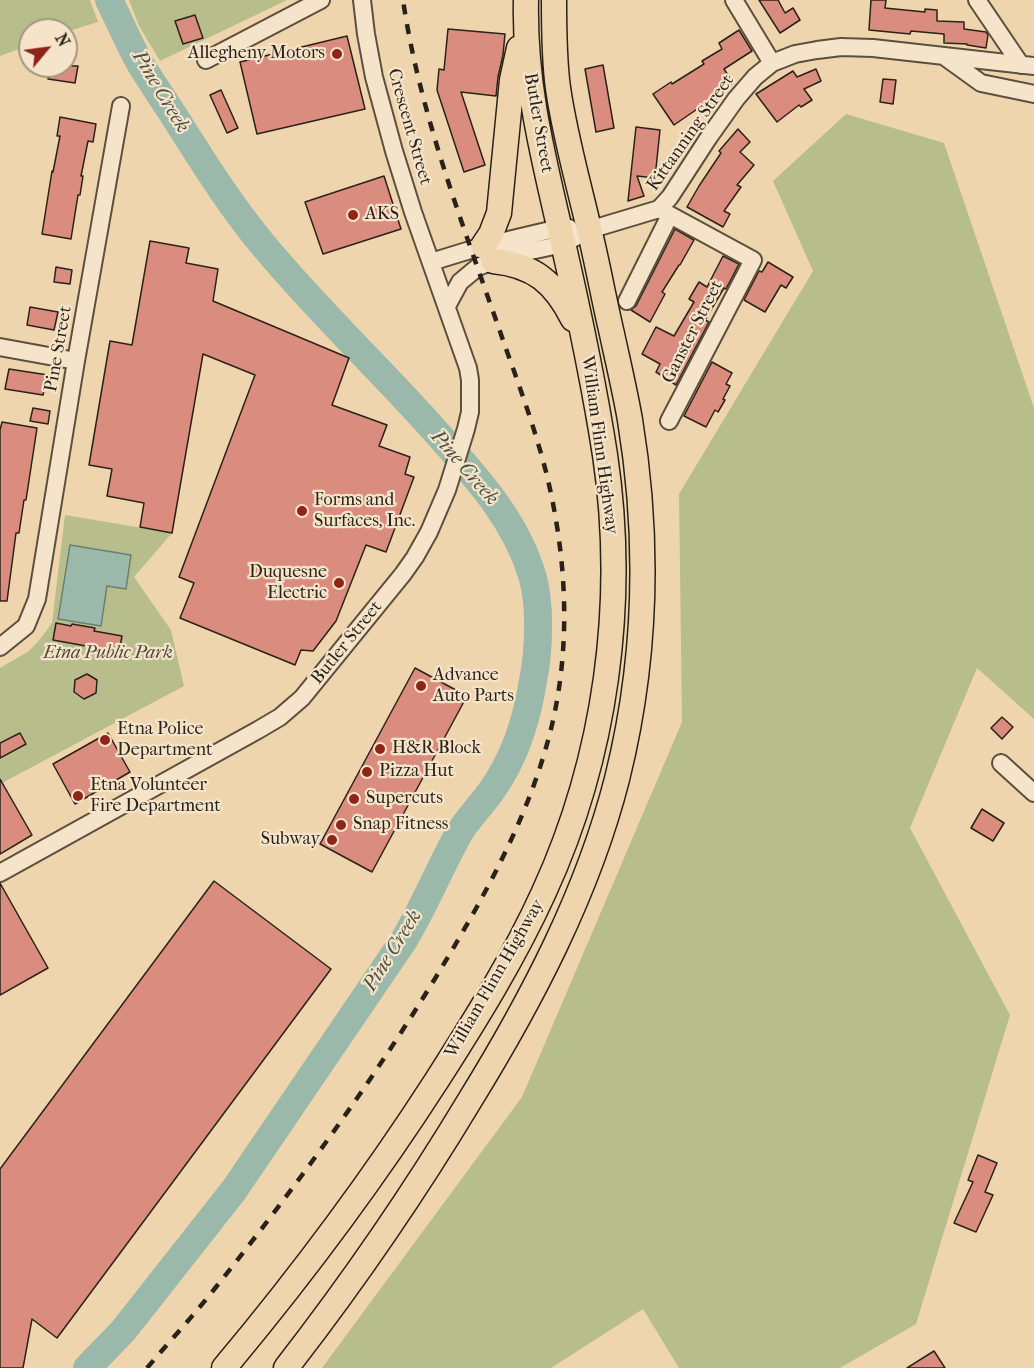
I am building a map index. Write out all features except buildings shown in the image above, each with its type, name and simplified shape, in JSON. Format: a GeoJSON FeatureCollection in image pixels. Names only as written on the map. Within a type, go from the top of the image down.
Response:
{"type":"FeatureCollection","features":[{"type":"Feature","properties":{"kind":"highway","name":"Butler Street"},"geometry":{"type":"LineString","coordinates":[[555,0],[555,60],[559,95],[589,230]]}},
{"type":"Feature","properties":{"kind":"highway","name":"Butler Street"},"geometry":{"type":"LineString","coordinates":[[526,10],[526,45],[532,103],[561,236]]}},
{"type":"Feature","properties":{"kind":"highway"},"geometry":{"type":"LineString","coordinates":[[526,10],[512,80],[499,213],[488,253],[537,274],[548,284],[571,315],[586,347]]}},
{"type":"Feature","properties":{"kind":"highway","name":"William Flinn Highway"},"geometry":{"type":"LineString","coordinates":[[286,1368],[348,1286],[412,1193],[509,1035],[572,908],[596,847],[616,783],[630,718],[640,648],[643,613],[643,550],[630,419],[589,230]]}},
{"type":"Feature","properties":{"kind":"highway","name":"William Flinn Highway"},"geometry":{"type":"LineString","coordinates":[[225,1368],[355,1201],[426,1097],[489,997],[545,891],[568,832],[586,776],[602,704],[608,663],[613,592],[612,531],[605,456],[586,347],[561,236]]}},
{"type":"Feature","properties":{"kind":"street"},"geometry":{"type":"LineString","coordinates":[[206,60],[321,0]]}},
{"type":"Feature","properties":{"kind":"street","name":"Crescent Street"},"geometry":{"type":"LineString","coordinates":[[362,0],[369,52],[383,111],[406,191],[431,262]]}},
{"type":"Feature","properties":{"kind":"street"},"geometry":{"type":"LineString","coordinates":[[734,0],[772,63]]}},
{"type":"Feature","properties":{"kind":"street"},"geometry":{"type":"LineString","coordinates":[[977,0],[1028,66]]}},
{"type":"Feature","properties":{"kind":"street","name":"Kittanning Street"},"geometry":{"type":"LineString","coordinates":[[431,262],[488,253],[664,212],[670,197],[736,99],[755,77],[772,63],[795,54],[841,47],[873,48],[1028,66]]}},
{"type":"Feature","properties":{"kind":"street"},"geometry":{"type":"LineString","coordinates":[[945,56],[981,83],[1034,94]]}},
{"type":"Feature","properties":{"kind":"street","name":"Pine Street"},"geometry":{"type":"LineString","coordinates":[[0,647],[26,626],[37,599],[121,106]]}},
{"type":"Feature","properties":{"kind":"street"},"geometry":{"type":"LineString","coordinates":[[627,302],[664,212]]}},
{"type":"Feature","properties":{"kind":"street","name":"Ganster Street"},"geometry":{"type":"LineString","coordinates":[[664,212],[753,260],[669,422]]}},
{"type":"Feature","properties":{"kind":"street","name":"Kittanning Street"},"geometry":{"type":"LineString","coordinates":[[447,306],[464,277],[478,267],[488,253]]}},
{"type":"Feature","properties":{"kind":"street","name":"Butler Street"},"geometry":{"type":"LineString","coordinates":[[0,873],[280,717],[294,706],[317,680],[407,568],[429,532],[448,487],[470,412],[470,380],[460,343],[431,262]]}},
{"type":"Feature","properties":{"kind":"street"},"geometry":{"type":"LineString","coordinates":[[0,346],[76,361]]}},
{"type":"Feature","properties":{"kind":"street"},"geometry":{"type":"LineString","coordinates":[[1001,763],[1034,793]]}},
{"type":"Feature","properties":{"kind":"green space"},"geometry":{"type":"Polygon","coordinates":[[[0,0],[90,0],[98,22],[78,28],[78,18],[18,18],[18,49],[0,56],[0,0]]]}},
{"type":"Feature","properties":{"kind":"green space"},"geometry":{"type":"Polygon","coordinates":[[[129,0],[287,0],[160,61],[139,26],[129,0]]]}},
{"type":"Feature","properties":{"kind":"green space"},"geometry":{"type":"Polygon","coordinates":[[[846,114],[944,143],[1034,408],[1034,719],[977,668],[910,828],[1010,1015],[916,1324],[840,1368],[679,1368],[643,1309],[551,1368],[322,1368],[522,1097],[682,722],[679,494],[813,271],[773,181],[846,114]]]}},
{"type":"Feature","properties":{"kind":"green space","name":"Etna Public Park"},"geometry":{"type":"Polygon","coordinates":[[[65,515],[172,533],[134,577],[171,630],[184,686],[2,783],[0,779],[0,668],[29,651],[52,623],[65,515]]]}},
{"type":"Feature","properties":{"kind":"shaded area"},"geometry":{"type":"Polygon","coordinates":[[[70,545],[131,555],[126,589],[107,586],[101,626],[58,619],[70,545]]]}},
{"type":"Feature","properties":{"kind":"waterway","name":"Pine Creek"},"geometry":{"type":"LineString","coordinates":[[87,1368],[123,1331],[234,1190],[404,940],[458,835],[500,778],[513,752],[530,695],[537,656],[538,628],[535,587],[525,554],[492,498],[415,409],[306,294],[253,232],[231,203],[141,65],[109,0]]}},
{"type":"Feature","properties":{"kind":"railway"},"geometry":{"type":"LineString","coordinates":[[147,1368],[208,1297],[303,1174],[385,1057],[436,977],[471,918],[517,826],[542,762],[557,698],[564,636],[563,573],[548,480],[528,411],[432,130],[403,0]]}},
{"type":"Feature","properties":{"kind":"place","name":"Allegheny Motors"},"geometry":{"type":"Point","coordinates":[337,54]}},
{"type":"Feature","properties":{"kind":"place","name":"AKS"},"geometry":{"type":"Point","coordinates":[353,215]}},
{"type":"Feature","properties":{"kind":"place","name":"Forms and Surfaces, Inc."},"geometry":{"type":"Point","coordinates":[302,511]}},
{"type":"Feature","properties":{"kind":"place","name":"Duquesne Electric"},"geometry":{"type":"Point","coordinates":[339,583]}},
{"type":"Feature","properties":{"kind":"place","name":"Advance Auto Parts"},"geometry":{"type":"Point","coordinates":[421,686]}},
{"type":"Feature","properties":{"kind":"place","name":"Etna Police Department"},"geometry":{"type":"Point","coordinates":[105,740]}},
{"type":"Feature","properties":{"kind":"place","name":"H&R Block"},"geometry":{"type":"Point","coordinates":[380,749]}},
{"type":"Feature","properties":{"kind":"place","name":"Pizza Hut"},"geometry":{"type":"Point","coordinates":[367,772]}},
{"type":"Feature","properties":{"kind":"place","name":"Etna Volunteer Fire Department"},"geometry":{"type":"Point","coordinates":[78,796]}},
{"type":"Feature","properties":{"kind":"place","name":"Supercuts"},"geometry":{"type":"Point","coordinates":[354,799]}},
{"type":"Feature","properties":{"kind":"place","name":"Snap Fitness"},"geometry":{"type":"Point","coordinates":[341,825]}},
{"type":"Feature","properties":{"kind":"place","name":"Subway"},"geometry":{"type":"Point","coordinates":[332,840]}}]}
